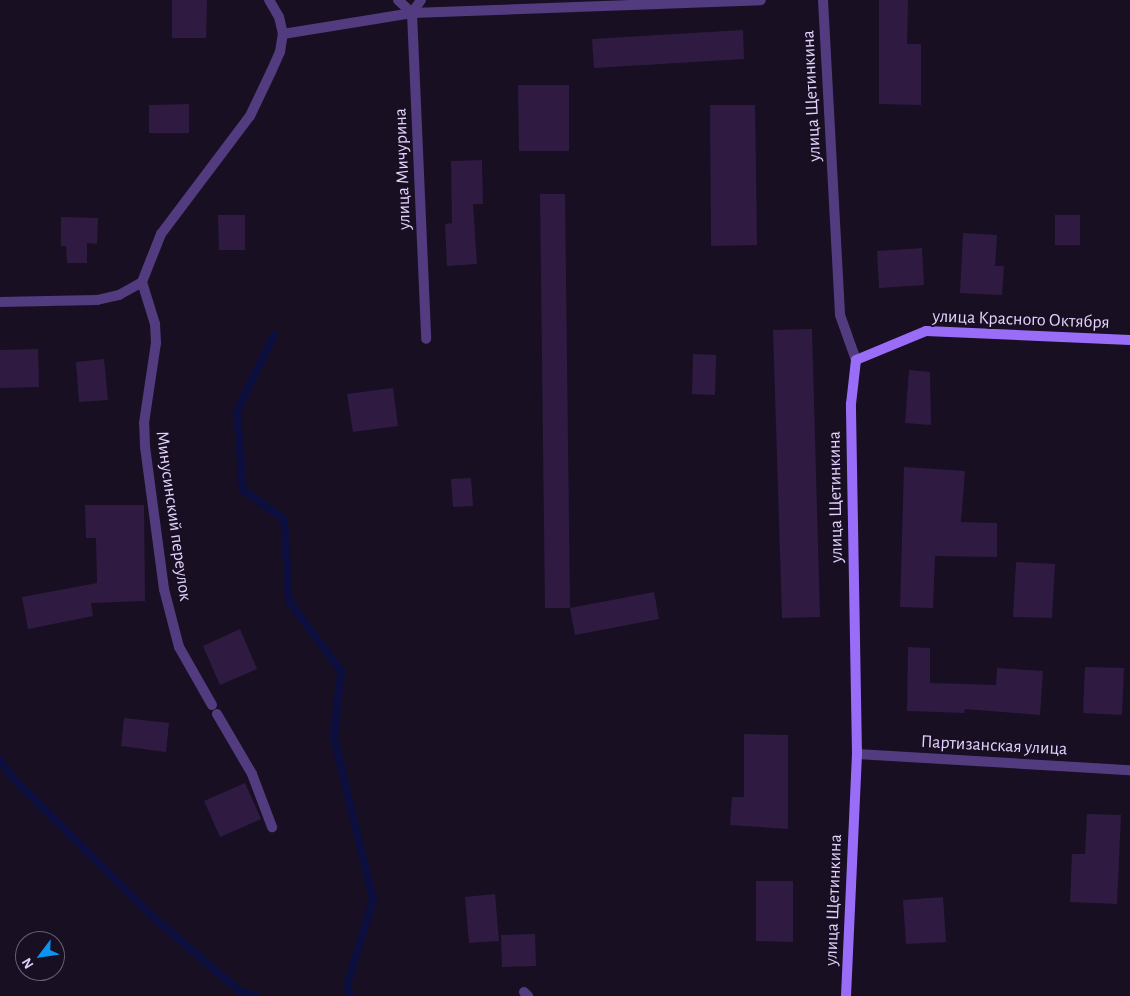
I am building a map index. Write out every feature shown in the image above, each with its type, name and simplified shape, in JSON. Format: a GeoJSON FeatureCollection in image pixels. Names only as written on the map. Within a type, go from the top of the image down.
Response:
{"type":"FeatureCollection","features":[{"type":"Feature","properties":{"kind":"main road","name":"улица Красного Октября"},"geometry":{"type":"LineString","coordinates":[[856,360],[926,331],[1130,340]]}},
{"type":"Feature","properties":{"kind":"main road","name":"улица Щетинкина"},"geometry":{"type":"LineString","coordinates":[[846,996],[857,754],[851,404],[856,360]]}},
{"type":"Feature","properties":{"kind":"street"},"geometry":{"type":"LineString","coordinates":[[0,302],[98,300],[119,295],[142,282],[161,234],[250,116],[280,52],[283,34],[279,17],[269,0]]}},
{"type":"Feature","properties":{"kind":"street"},"geometry":{"type":"LineString","coordinates":[[398,0],[412,12]]}},
{"type":"Feature","properties":{"kind":"street"},"geometry":{"type":"LineString","coordinates":[[412,12],[421,0]]}},
{"type":"Feature","properties":{"kind":"street"},"geometry":{"type":"LineString","coordinates":[[283,34],[412,12],[761,0]]}},
{"type":"Feature","properties":{"kind":"street","name":"улица Щетинкина"},"geometry":{"type":"LineString","coordinates":[[823,0],[840,315],[856,360]]}},
{"type":"Feature","properties":{"kind":"street","name":"улица Мичурина"},"geometry":{"type":"LineString","coordinates":[[412,12],[426,339]]}},
{"type":"Feature","properties":{"kind":"street","name":"Минусинский переулок"},"geometry":{"type":"LineString","coordinates":[[142,282],[154,324],[156,343],[144,423],[145,447],[162,579],[179,647],[252,774],[272,827]]}},
{"type":"Feature","properties":{"kind":"street","name":"Партизанская улица"},"geometry":{"type":"LineString","coordinates":[[857,754],[1130,770]]}},
{"type":"Feature","properties":{"kind":"building"},"geometry":{"type":"Polygon","coordinates":[[[172,0],[207,0],[206,38],[172,38],[172,0]]]}},
{"type":"Feature","properties":{"kind":"building"},"geometry":{"type":"Polygon","coordinates":[[[879,0],[908,0],[907,44],[921,44],[921,105],[879,104],[879,0]]]}},
{"type":"Feature","properties":{"kind":"building"},"geometry":{"type":"Polygon","coordinates":[[[743,30],[744,59],[594,68],[592,39],[743,30]]]}},
{"type":"Feature","properties":{"kind":"building"},"geometry":{"type":"Polygon","coordinates":[[[518,85],[569,85],[569,151],[519,151],[518,85]]]}},
{"type":"Feature","properties":{"kind":"building"},"geometry":{"type":"Polygon","coordinates":[[[189,104],[189,133],[149,133],[149,105],[189,104]]]}},
{"type":"Feature","properties":{"kind":"building"},"geometry":{"type":"Polygon","coordinates":[[[710,105],[755,105],[757,245],[711,246],[710,105]]]}},
{"type":"Feature","properties":{"kind":"building"},"geometry":{"type":"Polygon","coordinates":[[[482,160],[483,204],[473,204],[477,264],[447,266],[445,224],[452,223],[451,161],[482,160]]]}},
{"type":"Feature","properties":{"kind":"building"},"geometry":{"type":"Polygon","coordinates":[[[540,194],[565,194],[570,608],[545,608],[540,194]]]}},
{"type":"Feature","properties":{"kind":"building"},"geometry":{"type":"Polygon","coordinates":[[[218,215],[245,215],[245,250],[219,250],[218,215]]]}},
{"type":"Feature","properties":{"kind":"building"},"geometry":{"type":"Polygon","coordinates":[[[1055,215],[1080,215],[1080,245],[1055,245],[1055,215]]]}},
{"type":"Feature","properties":{"kind":"building"},"geometry":{"type":"Polygon","coordinates":[[[61,217],[98,218],[97,244],[87,243],[87,263],[67,263],[66,246],[61,246],[61,217]]]}},
{"type":"Feature","properties":{"kind":"building"},"geometry":{"type":"Polygon","coordinates":[[[963,233],[997,235],[995,266],[1004,266],[1002,295],[960,293],[963,233]]]}},
{"type":"Feature","properties":{"kind":"building"},"geometry":{"type":"Polygon","coordinates":[[[922,248],[924,285],[879,288],[877,251],[922,248]]]}},
{"type":"Feature","properties":{"kind":"building"},"geometry":{"type":"Polygon","coordinates":[[[812,329],[820,617],[782,618],[773,330],[812,329]]]}},
{"type":"Feature","properties":{"kind":"building"},"geometry":{"type":"Polygon","coordinates":[[[38,349],[39,387],[0,388],[0,350],[38,349]]]}},
{"type":"Feature","properties":{"kind":"building"},"geometry":{"type":"Polygon","coordinates":[[[693,354],[716,355],[715,395],[692,394],[693,354]]]}},
{"type":"Feature","properties":{"kind":"building"},"geometry":{"type":"Polygon","coordinates":[[[104,359],[108,400],[79,402],[76,362],[104,359]]]}},
{"type":"Feature","properties":{"kind":"building"},"geometry":{"type":"Polygon","coordinates":[[[909,370],[930,372],[931,425],[905,423],[909,370]]]}},
{"type":"Feature","properties":{"kind":"building"},"geometry":{"type":"Polygon","coordinates":[[[393,388],[398,426],[353,432],[347,394],[393,388]]]}},
{"type":"Feature","properties":{"kind":"building"},"geometry":{"type":"Polygon","coordinates":[[[904,467],[965,471],[961,522],[997,523],[997,557],[935,556],[933,608],[900,607],[904,467]]]}},
{"type":"Feature","properties":{"kind":"building"},"geometry":{"type":"Polygon","coordinates":[[[471,478],[473,506],[453,507],[451,479],[471,478]]]}},
{"type":"Feature","properties":{"kind":"building"},"geometry":{"type":"Polygon","coordinates":[[[85,505],[144,505],[145,601],[91,603],[93,616],[28,629],[22,597],[97,583],[96,538],[86,538],[85,505]]]}},
{"type":"Feature","properties":{"kind":"building"},"geometry":{"type":"Polygon","coordinates":[[[1016,562],[1055,564],[1052,618],[1013,617],[1016,562]]]}},
{"type":"Feature","properties":{"kind":"building"},"geometry":{"type":"Polygon","coordinates":[[[654,592],[659,619],[575,635],[570,608],[654,592]]]}},
{"type":"Feature","properties":{"kind":"building"},"geometry":{"type":"Polygon","coordinates":[[[240,629],[257,669],[220,685],[203,646],[240,629]]]}},
{"type":"Feature","properties":{"kind":"building"},"geometry":{"type":"Polygon","coordinates":[[[908,647],[930,648],[930,683],[996,685],[997,668],[1043,671],[1040,715],[965,709],[964,713],[907,711],[908,647]]]}},
{"type":"Feature","properties":{"kind":"building"},"geometry":{"type":"Polygon","coordinates":[[[1085,667],[1124,668],[1122,715],[1083,713],[1085,667]]]}},
{"type":"Feature","properties":{"kind":"building"},"geometry":{"type":"Polygon","coordinates":[[[124,718],[169,723],[166,752],[121,746],[124,718]]]}},
{"type":"Feature","properties":{"kind":"building"},"geometry":{"type":"Polygon","coordinates":[[[744,734],[788,735],[788,829],[730,825],[732,797],[744,797],[744,734]]]}},
{"type":"Feature","properties":{"kind":"building"},"geometry":{"type":"Polygon","coordinates":[[[245,783],[261,819],[220,837],[204,801],[245,783]]]}},
{"type":"Feature","properties":{"kind":"building"},"geometry":{"type":"Polygon","coordinates":[[[1087,814],[1121,815],[1117,904],[1070,902],[1072,854],[1085,854],[1087,814]]]}},
{"type":"Feature","properties":{"kind":"building"},"geometry":{"type":"Polygon","coordinates":[[[756,881],[793,881],[793,942],[756,941],[756,881]]]}},
{"type":"Feature","properties":{"kind":"building"},"geometry":{"type":"Polygon","coordinates":[[[495,894],[499,941],[469,943],[465,897],[495,894]]]}},
{"type":"Feature","properties":{"kind":"building"},"geometry":{"type":"Polygon","coordinates":[[[943,897],[946,942],[906,944],[903,900],[943,897]]]}},
{"type":"Feature","properties":{"kind":"building"},"geometry":{"type":"Polygon","coordinates":[[[535,934],[536,966],[502,967],[501,935],[535,934]]]}},
{"type":"Feature","properties":{"kind":"waterway"},"geometry":{"type":"LineString","coordinates":[[274,335],[237,411],[243,490],[284,519],[289,601],[341,671],[334,737],[373,900],[347,985],[350,996]]}},
{"type":"Feature","properties":{"kind":"waterway"},"geometry":{"type":"LineString","coordinates":[[0,760],[12,777],[154,918],[241,992],[257,996]]}}]}
